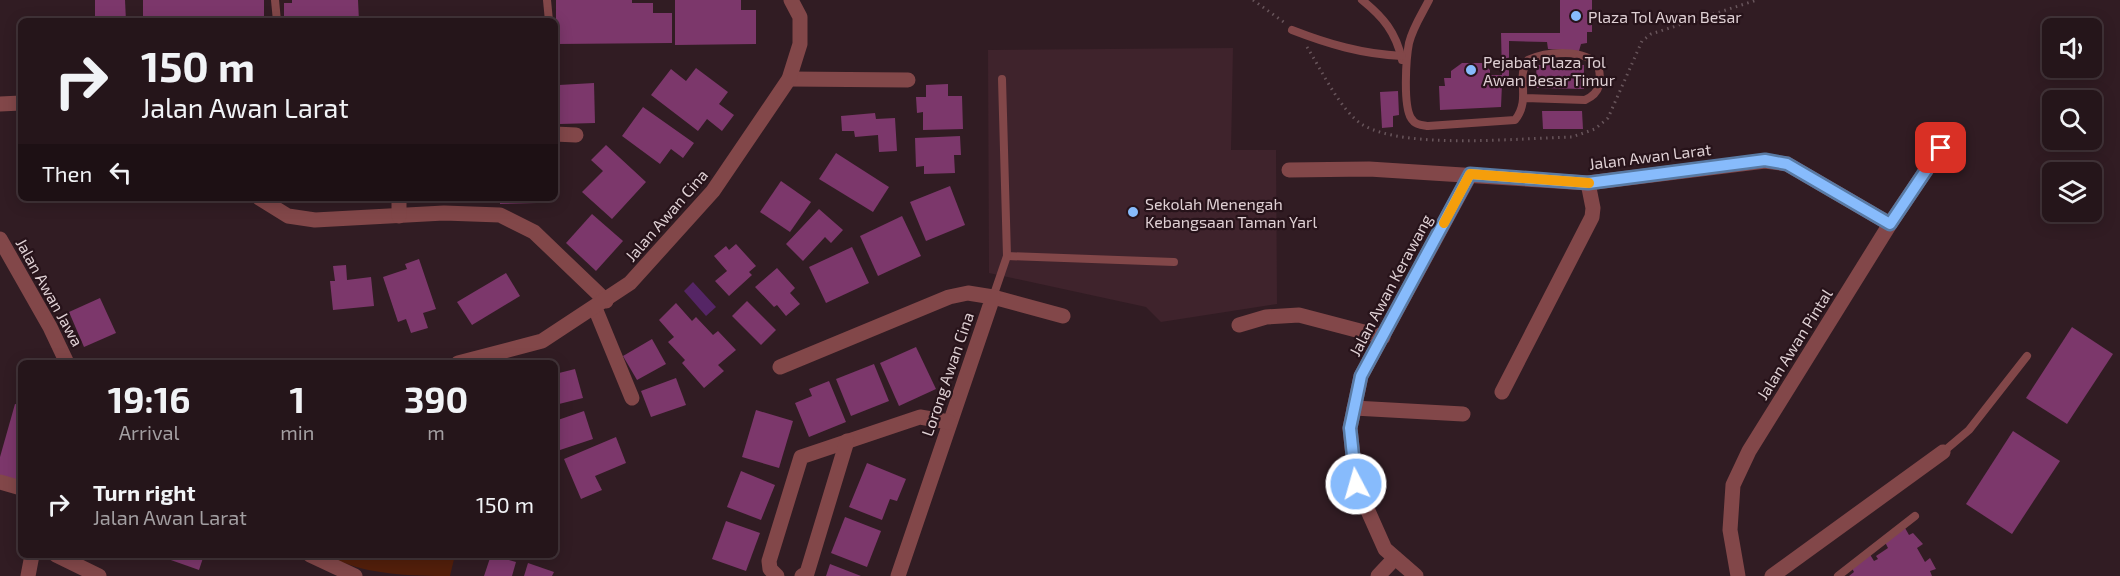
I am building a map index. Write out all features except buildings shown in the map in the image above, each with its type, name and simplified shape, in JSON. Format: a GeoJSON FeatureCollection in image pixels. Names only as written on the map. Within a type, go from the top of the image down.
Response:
{"type":"FeatureCollection","features":[{"type":"Feature","properties":{"kind":"street","name":"Jalan Awan Cina"},"geometry":{"type":"LineString","coordinates":[[469,360],[542,341],[601,304],[630,283],[713,191],[789,79],[800,44],[800,17],[791,0]]}},
{"type":"Feature","properties":{"kind":"street"},"geometry":{"type":"LineString","coordinates":[[789,79],[908,80]]}},
{"type":"Feature","properties":{"kind":"street"},"geometry":{"type":"LineString","coordinates":[[0,104],[18,103]]}},
{"type":"Feature","properties":{"kind":"street"},"geometry":{"type":"LineString","coordinates":[[558,134],[576,135]]}},
{"type":"Feature","properties":{"kind":"street","name":"Jalan Awan Pintal"},"geometry":{"type":"LineString","coordinates":[[1738,576],[1730,530],[1733,485],[1766,422],[1890,224],[1941,148]]}},
{"type":"Feature","properties":{"kind":"street","name":"Jalan Awan Larat"},"geometry":{"type":"LineString","coordinates":[[1289,170],[1369,169],[1588,183],[1765,160],[1787,164],[1890,224]]}},
{"type":"Feature","properties":{"kind":"street","name":"Jalan Awan Kerawang"},"geometry":{"type":"LineString","coordinates":[[1416,576],[1384,549],[1356,484],[1350,428],[1361,376],[1470,174]]}},
{"type":"Feature","properties":{"kind":"street"},"geometry":{"type":"LineString","coordinates":[[1502,392],[1592,216],[1593,207],[1588,183]]}},
{"type":"Feature","properties":{"kind":"street"},"geometry":{"type":"LineString","coordinates":[[264,201],[288,216],[315,220],[399,216],[484,206],[534,232],[601,304],[632,398]]}},
{"type":"Feature","properties":{"kind":"street"},"geometry":{"type":"LineString","coordinates":[[399,201],[399,216]]}},
{"type":"Feature","properties":{"kind":"street","name":"Jalan Awan Jawa"},"geometry":{"type":"LineString","coordinates":[[0,239],[66,360]]}},
{"type":"Feature","properties":{"kind":"street","name":"Lorong Awan Cina"},"geometry":{"type":"LineString","coordinates":[[780,367],[949,297],[968,293],[993,297],[898,576]]}},
{"type":"Feature","properties":{"kind":"street"},"geometry":{"type":"LineString","coordinates":[[993,297],[1063,316]]}},
{"type":"Feature","properties":{"kind":"street"},"geometry":{"type":"LineString","coordinates":[[1239,325],[1266,318],[1299,315],[1383,338]]}},
{"type":"Feature","properties":{"kind":"street"},"geometry":{"type":"LineString","coordinates":[[1354,408],[1463,414]]}},
{"type":"Feature","properties":{"kind":"street"},"geometry":{"type":"LineString","coordinates":[[777,576],[770,569],[769,561],[801,457],[920,417],[949,422]]}},
{"type":"Feature","properties":{"kind":"street"},"geometry":{"type":"LineString","coordinates":[[802,576],[807,573],[847,441]]}},
{"type":"Feature","properties":{"kind":"street"},"geometry":{"type":"LineString","coordinates":[[1772,576],[1943,452]]}},
{"type":"Feature","properties":{"kind":"street"},"geometry":{"type":"LineString","coordinates":[[0,482],[18,487]]}},
{"type":"Feature","properties":{"kind":"street"},"geometry":{"type":"LineString","coordinates":[[28,576],[31,558]]}},
{"type":"Feature","properties":{"kind":"street"},"geometry":{"type":"LineString","coordinates":[[62,558],[99,576]]}},
{"type":"Feature","properties":{"kind":"street"},"geometry":{"type":"LineString","coordinates":[[317,558],[356,576]]}},
{"type":"Feature","properties":{"kind":"street"},"geometry":{"type":"LineString","coordinates":[[1378,576],[1395,558]]}},
{"type":"Feature","properties":{"kind":"lane"},"geometry":{"type":"LineString","coordinates":[[276,0],[277,18]]}},
{"type":"Feature","properties":{"kind":"lane"},"geometry":{"type":"LineString","coordinates":[[547,0],[549,18]]}},
{"type":"Feature","properties":{"kind":"lane"},"geometry":{"type":"LineString","coordinates":[[1362,0],[1387,23],[1394,33],[1407,79]]}},
{"type":"Feature","properties":{"kind":"lane"},"geometry":{"type":"LineString","coordinates":[[1429,0],[1409,43],[1408,110],[1412,120],[1418,125],[1515,120],[1525,98],[1524,72],[1528,60],[1544,56],[1584,55],[1598,65],[1599,88],[1593,97],[1585,100],[1525,98]]}},
{"type":"Feature","properties":{"kind":"lane"},"geometry":{"type":"LineString","coordinates":[[1292,30],[1334,46],[1402,56]]}},
{"type":"Feature","properties":{"kind":"lane"},"geometry":{"type":"LineString","coordinates":[[993,297],[1007,256],[1002,79]]}},
{"type":"Feature","properties":{"kind":"lane"},"geometry":{"type":"LineString","coordinates":[[1007,256],[1174,262]]}},
{"type":"Feature","properties":{"kind":"lane"},"geometry":{"type":"LineString","coordinates":[[1943,452],[1969,430],[2027,356]]}},
{"type":"Feature","properties":{"kind":"lane"},"geometry":{"type":"LineString","coordinates":[[1838,576],[1915,516]]}},
{"type":"Feature","properties":{"kind":"path"},"geometry":{"type":"LineString","coordinates":[[1253,0],[1305,43],[1347,110],[1362,124],[1417,140],[1572,137],[1595,129],[1608,118],[1642,41],[1651,34],[1757,0]]}},
{"type":"Feature","properties":{"kind":"shaded area","name":"Sekolah Menengah Kebangsaan Taman Yarl"},"geometry":{"type":"Polygon","coordinates":[[[1233,48],[1231,150],[1276,150],[1277,304],[1161,322],[1146,307],[989,273],[988,50],[1233,48]]]}},
{"type":"Feature","properties":{"kind":"shaded area"},"geometry":{"type":"Polygon","coordinates":[[[693,282],[716,307],[706,316],[684,291],[693,282]]]}},
{"type":"Feature","properties":{"kind":"shaded area"},"geometry":{"type":"Polygon","coordinates":[[[334,558],[454,558],[450,576],[387,573],[341,562],[334,558]]]}},
{"type":"Feature","properties":{"kind":"slow traffic"},"geometry":{"type":"LineString","coordinates":[[1444,223],[1470,174],[1589,183]]}},
{"type":"Feature","properties":{"kind":"place","name":"Plaza Tol Awan Besar"},"geometry":{"type":"Point","coordinates":[1576,16]}},
{"type":"Feature","properties":{"kind":"place","name":"Pejabat Plaza Tol Awan Besar Timur"},"geometry":{"type":"Point","coordinates":[1471,70]}},
{"type":"Feature","properties":{"kind":"place","name":"Sekolah Menengah Kebangsaan Taman Yarl"},"geometry":{"type":"Point","coordinates":[1133,212]}},
{"type":"Feature","properties":{"kind":"route"},"geometry":{"type":"LineString","coordinates":[[1356,484],[1350,428],[1361,376],[1470,174],[1588,183],[1765,160],[1787,164],[1890,224],[1941,148]]}}]}
